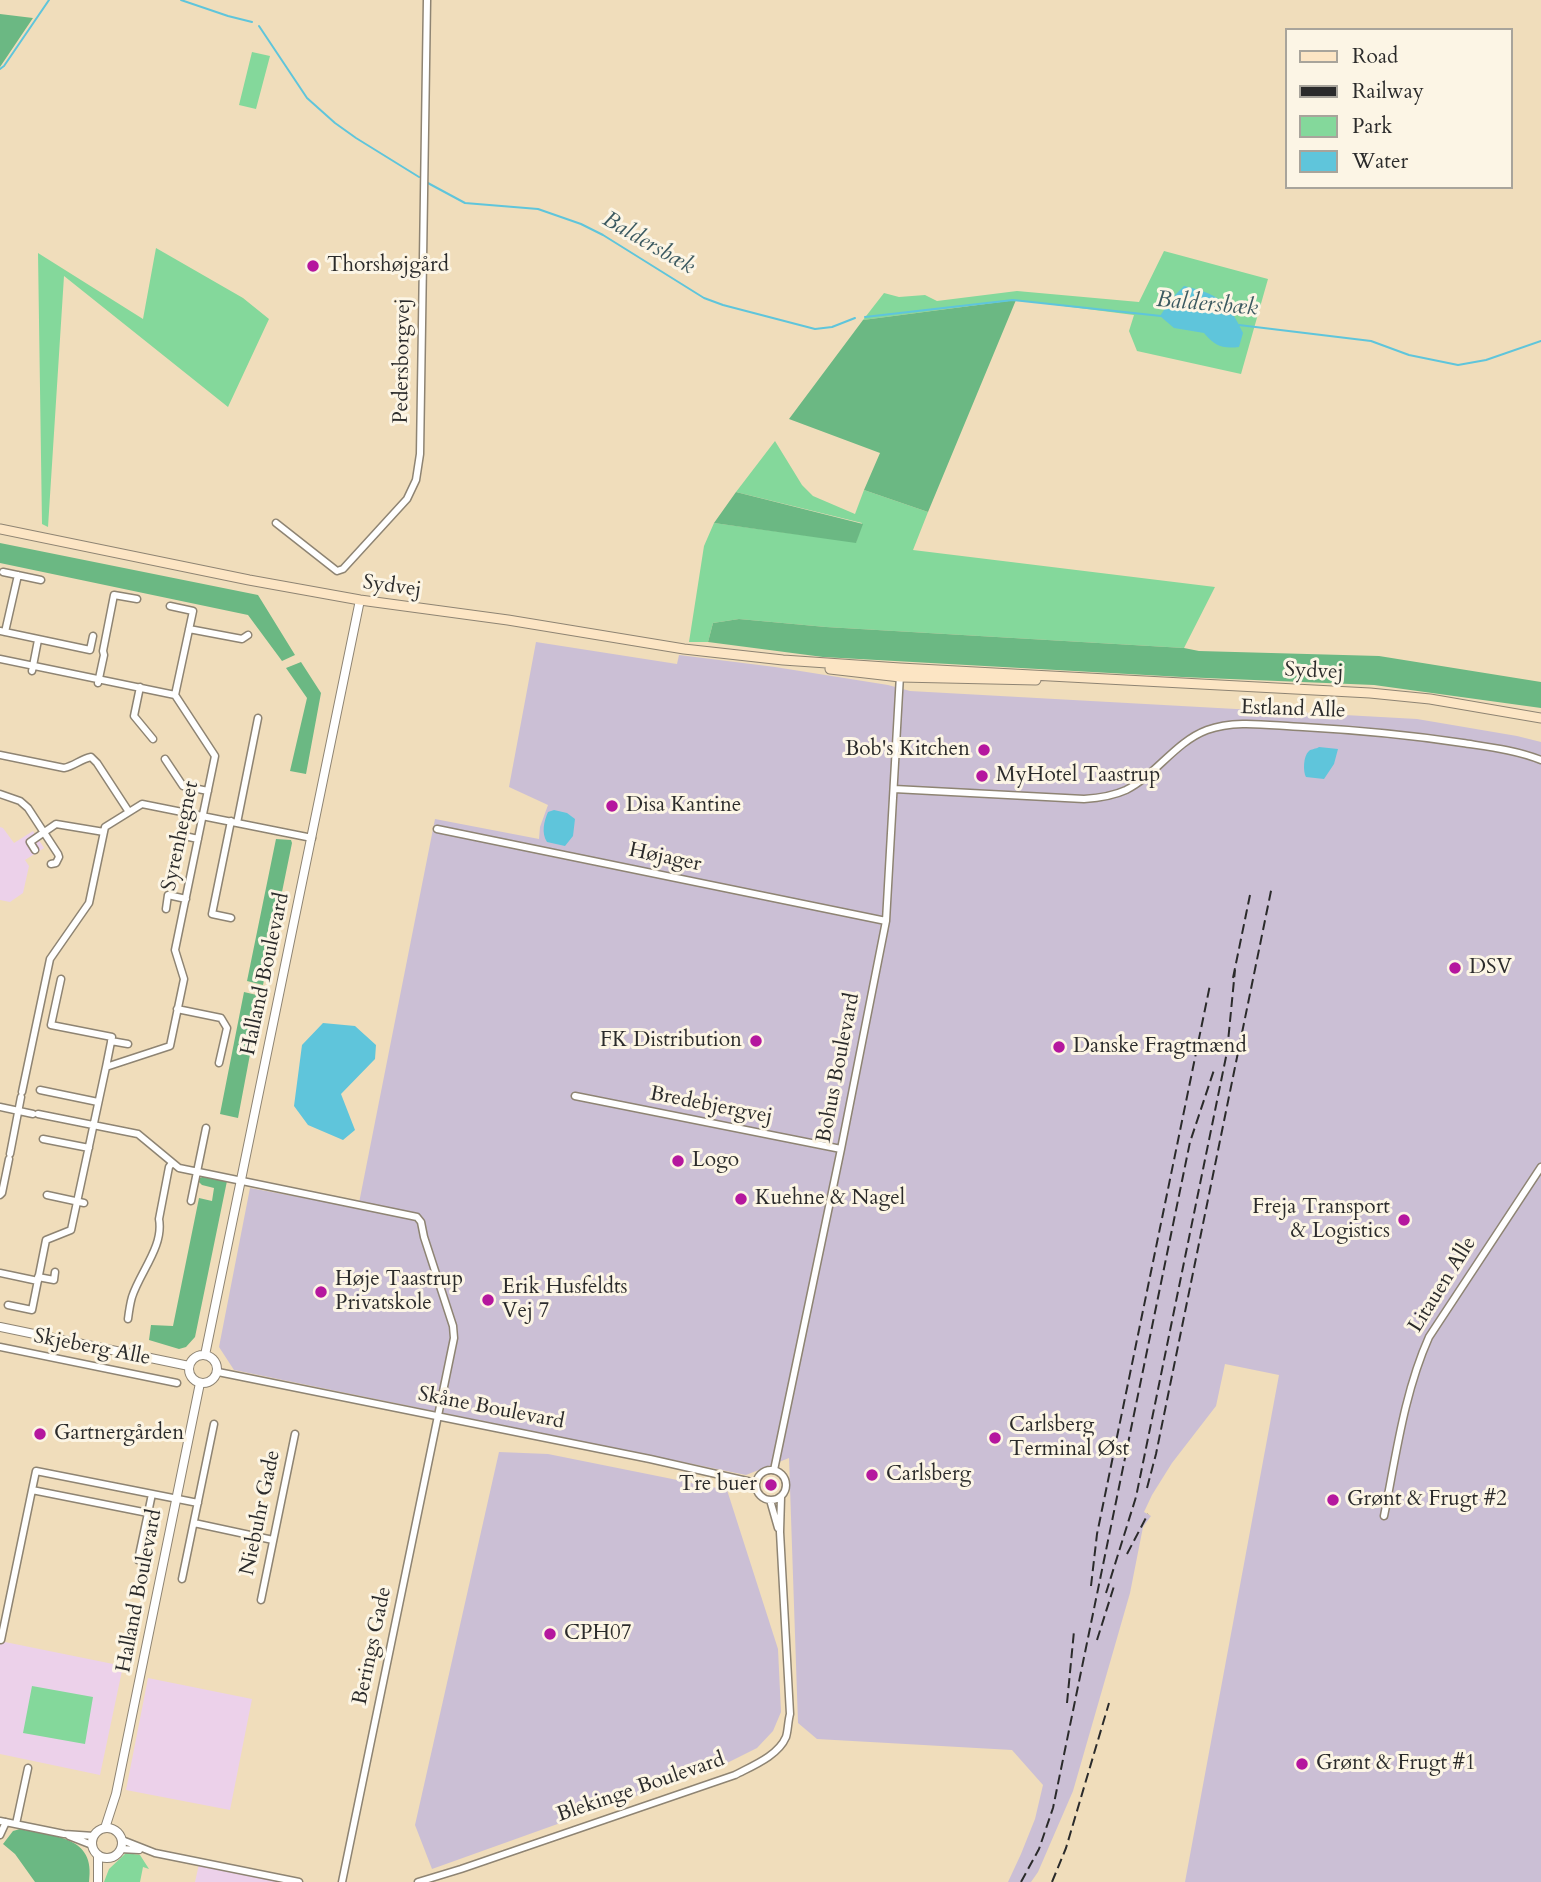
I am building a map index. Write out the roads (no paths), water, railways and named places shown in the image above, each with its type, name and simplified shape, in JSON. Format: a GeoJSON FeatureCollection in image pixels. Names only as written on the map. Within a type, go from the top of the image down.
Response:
{"type":"FeatureCollection","features":[{"type":"Feature","properties":{"kind":"main road","name":"Sydvej"},"geometry":{"type":"LineString","coordinates":[[0,530],[360,600],[508,620],[684,649],[783,660],[848,672],[1008,680],[1083,678],[1370,693],[1430,699],[1541,718]]}},
{"type":"Feature","properties":{"kind":"street","name":"Pedersborgvej"},"geometry":{"type":"LineString","coordinates":[[276,523],[337,571],[343,569],[407,499],[416,480],[419,454],[426,0]]}},
{"type":"Feature","properties":{"kind":"street"},"geometry":{"type":"LineString","coordinates":[[4,572],[41,580]]}},
{"type":"Feature","properties":{"kind":"street"},"geometry":{"type":"LineString","coordinates":[[18,575],[3,632],[90,650],[93,636]]}},
{"type":"Feature","properties":{"kind":"street"},"geometry":{"type":"LineString","coordinates":[[98,681],[114,595],[137,599]]}},
{"type":"Feature","properties":{"kind":"street","name":"Halland Boulevard"},"geometry":{"type":"LineString","coordinates":[[205,1354],[360,600]]}},
{"type":"Feature","properties":{"kind":"street"},"geometry":{"type":"LineString","coordinates":[[0,659],[32,668],[175,695],[193,611],[170,606]]}},
{"type":"Feature","properties":{"kind":"street"},"geometry":{"type":"LineString","coordinates":[[189,629],[242,639],[248,635]]}},
{"type":"Feature","properties":{"kind":"street"},"geometry":{"type":"LineString","coordinates":[[32,668],[38,639]]}},
{"type":"Feature","properties":{"kind":"street","name":"Bohus Boulevard"},"geometry":{"type":"LineString","coordinates":[[774,1470],[886,921],[900,673]]}},
{"type":"Feature","properties":{"kind":"street"},"geometry":{"type":"LineString","coordinates":[[140,687],[134,716],[153,739]]}},
{"type":"Feature","properties":{"kind":"street","name":"Syrenhegnet"},"geometry":{"type":"LineString","coordinates":[[106,1067],[170,1046],[184,976],[176,950],[215,756],[175,695]]}},
{"type":"Feature","properties":{"kind":"street"},"geometry":{"type":"LineString","coordinates":[[231,918],[212,914],[258,718]]}},
{"type":"Feature","properties":{"kind":"street","name":"Estland Alle"},"geometry":{"type":"LineString","coordinates":[[894,789],[1100,798],[1128,789],[1172,753],[1205,731],[1237,724],[1425,737],[1503,749],[1528,754],[1541,760]]}},
{"type":"Feature","properties":{"kind":"street"},"geometry":{"type":"LineString","coordinates":[[0,755],[64,768],[91,757],[129,812]]}},
{"type":"Feature","properties":{"kind":"street"},"geometry":{"type":"LineString","coordinates":[[165,759],[183,786],[208,791]]}},
{"type":"Feature","properties":{"kind":"street"},"geometry":{"type":"LineString","coordinates":[[0,794],[20,800],[28,808],[59,857],[56,863],[51,864]]}},
{"type":"Feature","properties":{"kind":"street"},"geometry":{"type":"LineString","coordinates":[[0,1195],[50,959],[89,903],[105,827],[142,804],[312,838]]}},
{"type":"Feature","properties":{"kind":"street"},"geometry":{"type":"LineString","coordinates":[[34,850],[30,842],[56,824],[104,832]]}},
{"type":"Feature","properties":{"kind":"street","name":"Højager"},"geometry":{"type":"LineString","coordinates":[[437,830],[886,921]]}},
{"type":"Feature","properties":{"kind":"street"},"geometry":{"type":"LineString","coordinates":[[177,851],[180,835],[198,839]]}},
{"type":"Feature","properties":{"kind":"street"},"geometry":{"type":"LineString","coordinates":[[166,909],[169,895],[186,899]]}},
{"type":"Feature","properties":{"kind":"street"},"geometry":{"type":"LineString","coordinates":[[8,1305],[32,1310],[47,1240],[71,1230],[72,1219],[81,1203],[93,1125],[112,1037],[51,1025],[61,979]]}},
{"type":"Feature","properties":{"kind":"street"},"geometry":{"type":"LineString","coordinates":[[177,1009],[221,1018],[226,1028],[219,1063]]}},
{"type":"Feature","properties":{"kind":"street"},"geometry":{"type":"LineString","coordinates":[[111,1041],[128,1044]]}},
{"type":"Feature","properties":{"kind":"street"},"geometry":{"type":"LineString","coordinates":[[40,1090],[98,1102]]}},
{"type":"Feature","properties":{"kind":"street","name":"Bredebjergvej"},"geometry":{"type":"LineString","coordinates":[[575,1096],[841,1149]]}},
{"type":"Feature","properties":{"kind":"street"},"geometry":{"type":"LineString","coordinates":[[0,1107],[138,1134],[178,1168],[242,1181]]}},
{"type":"Feature","properties":{"kind":"street"},"geometry":{"type":"LineString","coordinates":[[191,1201],[206,1128]]}},
{"type":"Feature","properties":{"kind":"street"},"geometry":{"type":"LineString","coordinates":[[43,1139],[89,1148]]}},
{"type":"Feature","properties":{"kind":"street"},"geometry":{"type":"LineString","coordinates":[[128,1319],[132,1297],[158,1240],[161,1228],[159,1219],[172,1163]]}},
{"type":"Feature","properties":{"kind":"street","name":"Litauen Alle"},"geometry":{"type":"LineString","coordinates":[[1384,1516],[1418,1361],[1429,1337],[1541,1167]]}},
{"type":"Feature","properties":{"kind":"street","name":"Berings Gade"},"geometry":{"type":"LineString","coordinates":[[242,1181],[417,1217],[421,1222],[454,1331],[342,1882]]}},
{"type":"Feature","properties":{"kind":"street"},"geometry":{"type":"LineString","coordinates":[[47,1195],[81,1203]]}},
{"type":"Feature","properties":{"kind":"street"},"geometry":{"type":"LineString","coordinates":[[0,1273],[54,1280],[55,1272]]}},
{"type":"Feature","properties":{"kind":"street"},"geometry":{"type":"LineString","coordinates":[[0,1327],[189,1366]]}},
{"type":"Feature","properties":{"kind":"street","name":"Skjeberg Alle"},"geometry":{"type":"LineString","coordinates":[[0,1347],[177,1383]]}},
{"type":"Feature","properties":{"kind":"street"},"geometry":{"type":"LineString","coordinates":[[205,1354],[215,1361],[218,1372],[209,1382],[200,1383],[191,1376],[189,1366],[195,1357],[205,1354]]}},
{"type":"Feature","properties":{"kind":"street","name":"Skåne Boulevard"},"geometry":{"type":"LineString","coordinates":[[218,1372],[756,1483]]}},
{"type":"Feature","properties":{"kind":"street","name":"Halland Boulevard"},"geometry":{"type":"LineString","coordinates":[[109,1829],[200,1383]]}},
{"type":"Feature","properties":{"kind":"street"},"geometry":{"type":"LineString","coordinates":[[182,1579],[214,1424]]}},
{"type":"Feature","properties":{"kind":"street","name":"Niebuhr Gade"},"geometry":{"type":"LineString","coordinates":[[261,1600],[295,1434]]}},
{"type":"Feature","properties":{"kind":"street"},"geometry":{"type":"LineString","coordinates":[[780,1497],[770,1500],[760,1495],[756,1483],[765,1471],[774,1470],[782,1475],[786,1483],[780,1497],[780,1532]]}},
{"type":"Feature","properties":{"kind":"street"},"geometry":{"type":"LineString","coordinates":[[1,1640],[36,1471],[198,1503]]}},
{"type":"Feature","properties":{"kind":"street"},"geometry":{"type":"LineString","coordinates":[[32,1490],[148,1513]]}},
{"type":"Feature","properties":{"kind":"street"},"geometry":{"type":"LineString","coordinates":[[138,1560],[152,1494]]}},
{"type":"Feature","properties":{"kind":"street"},"geometry":{"type":"LineString","coordinates":[[770,1500],[780,1532]]}},
{"type":"Feature","properties":{"kind":"street"},"geometry":{"type":"LineString","coordinates":[[194,1523],[273,1539]]}},
{"type":"Feature","properties":{"kind":"street","name":"Blekinge Boulevard"},"geometry":{"type":"LineString","coordinates":[[418,1882],[735,1775],[768,1757],[779,1747],[786,1737],[790,1714],[780,1532]]}},
{"type":"Feature","properties":{"kind":"street"},"geometry":{"type":"LineString","coordinates":[[16,1824],[28,1768]]}},
{"type":"Feature","properties":{"kind":"street"},"geometry":{"type":"LineString","coordinates":[[0,1835],[3,1821],[93,1840]]}},
{"type":"Feature","properties":{"kind":"street"},"geometry":{"type":"LineString","coordinates":[[93,1840],[100,1830],[109,1829],[120,1836],[121,1845],[114,1856],[98,1855]]}},
{"type":"Feature","properties":{"kind":"street"},"geometry":{"type":"LineString","coordinates":[[93,1840],[98,1855],[98,1882],[108,1857]]}},
{"type":"Feature","properties":{"kind":"street"},"geometry":{"type":"LineString","coordinates":[[121,1845],[299,1882]]}},
{"type":"Feature","properties":{"kind":"water"},"geometry":{"type":"Polygon","coordinates":[[[1184,286],[1214,296],[1227,306],[1243,333],[1239,347],[1223,347],[1215,344],[1204,333],[1174,328],[1160,316],[1184,286]]]}},
{"type":"Feature","properties":{"kind":"water"},"geometry":{"type":"Polygon","coordinates":[[[1319,747],[1338,749],[1334,764],[1324,779],[1306,777],[1304,768],[1307,753],[1319,747]]]}},
{"type":"Feature","properties":{"kind":"water"},"geometry":{"type":"Polygon","coordinates":[[[554,810],[567,813],[575,819],[573,836],[565,846],[547,842],[545,838],[545,819],[548,812],[554,810]]]}},
{"type":"Feature","properties":{"kind":"water"},"geometry":{"type":"Polygon","coordinates":[[[323,1023],[355,1026],[376,1045],[375,1059],[341,1094],[355,1130],[343,1140],[308,1125],[294,1106],[302,1045],[323,1023]]]}},
{"type":"Feature","properties":{"kind":"waterway","name":"Baldersbæk"},"geometry":{"type":"LineString","coordinates":[[0,69],[49,0]]}},
{"type":"Feature","properties":{"kind":"waterway","name":"Baldersbæk"},"geometry":{"type":"LineString","coordinates":[[181,0],[252,22]]}},
{"type":"Feature","properties":{"kind":"waterway","name":"Baldersbæk"},"geometry":{"type":"LineString","coordinates":[[259,26],[307,98],[356,138],[419,177]]}},
{"type":"Feature","properties":{"kind":"waterway","name":"Baldersbæk"},"geometry":{"type":"LineString","coordinates":[[426,182],[465,203],[538,209],[581,224],[704,298],[723,305],[815,329],[832,327],[855,318]]}},
{"type":"Feature","properties":{"kind":"waterway","name":"Baldersbæk"},"geometry":{"type":"LineString","coordinates":[[865,317],[1013,300],[1161,316]]}},
{"type":"Feature","properties":{"kind":"waterway","name":"Baldersbæk"},"geometry":{"type":"LineString","coordinates":[[1239,325],[1371,341],[1409,355],[1458,365],[1486,360],[1541,341]]}},
{"type":"Feature","properties":{"kind":"railway"},"geometry":{"type":"LineString","coordinates":[[1147,1488],[1272,886]]}},
{"type":"Feature","properties":{"kind":"railway"},"geometry":{"type":"LineString","coordinates":[[1233,978],[1250,895]]}},
{"type":"Feature","properties":{"kind":"railway"},"geometry":{"type":"LineString","coordinates":[[1106,1593],[1136,1497],[1227,1052],[1235,970]]}},
{"type":"Feature","properties":{"kind":"railway"},"geometry":{"type":"LineString","coordinates":[[1091,1586],[1097,1534],[1210,985]]}},
{"type":"Feature","properties":{"kind":"railway"},"geometry":{"type":"LineString","coordinates":[[1021,1882],[1039,1849],[1053,1808],[1190,1142],[1215,1067]]}},
{"type":"Feature","properties":{"kind":"railway"},"geometry":{"type":"LineString","coordinates":[[1127,1554],[1148,1514]]}},
{"type":"Feature","properties":{"kind":"railway"},"geometry":{"type":"LineString","coordinates":[[1097,1640],[1115,1583]]}},
{"type":"Feature","properties":{"kind":"railway"},"geometry":{"type":"LineString","coordinates":[[1067,1703],[1074,1631]]}},
{"type":"Feature","properties":{"kind":"railway"},"geometry":{"type":"LineString","coordinates":[[1052,1882],[1066,1848],[1109,1703]]}},
{"type":"Feature","properties":{"kind":"place","name":"Thorshøjgård"},"geometry":{"type":"Point","coordinates":[313,266]}},
{"type":"Feature","properties":{"kind":"place","name":"Bob's Kitchen"},"geometry":{"type":"Point","coordinates":[984,750]}},
{"type":"Feature","properties":{"kind":"place","name":"MyHotel Taastrup"},"geometry":{"type":"Point","coordinates":[982,776]}},
{"type":"Feature","properties":{"kind":"place","name":"Disa Kantine"},"geometry":{"type":"Point","coordinates":[612,806]}},
{"type":"Feature","properties":{"kind":"place","name":"DSV"},"geometry":{"type":"Point","coordinates":[1455,968]}},
{"type":"Feature","properties":{"kind":"place","name":"FK Distribution"},"geometry":{"type":"Point","coordinates":[756,1041]}},
{"type":"Feature","properties":{"kind":"place","name":"Danske Fragtmænd"},"geometry":{"type":"Point","coordinates":[1059,1047]}},
{"type":"Feature","properties":{"kind":"place","name":"Logo"},"geometry":{"type":"Point","coordinates":[678,1161]}},
{"type":"Feature","properties":{"kind":"place","name":"Kuehne & Nagel"},"geometry":{"type":"Point","coordinates":[741,1199]}},
{"type":"Feature","properties":{"kind":"place","name":"Freja Transport & Logistics"},"geometry":{"type":"Point","coordinates":[1404,1220]}},
{"type":"Feature","properties":{"kind":"place","name":"Høje Taastrup Privatskole"},"geometry":{"type":"Point","coordinates":[321,1292]}},
{"type":"Feature","properties":{"kind":"place","name":"Erik Husfeldts Vej 7"},"geometry":{"type":"Point","coordinates":[488,1300]}},
{"type":"Feature","properties":{"kind":"place","name":"Gartnergården"},"geometry":{"type":"Point","coordinates":[40,1434]}},
{"type":"Feature","properties":{"kind":"place","name":"Carlsberg Terminal Øst"},"geometry":{"type":"Point","coordinates":[995,1438]}},
{"type":"Feature","properties":{"kind":"place","name":"Carlsberg"},"geometry":{"type":"Point","coordinates":[872,1475]}},
{"type":"Feature","properties":{"kind":"place","name":"Tre buer"},"geometry":{"type":"Point","coordinates":[771,1485]}},
{"type":"Feature","properties":{"kind":"place","name":"Grønt & Frugt #2"},"geometry":{"type":"Point","coordinates":[1333,1500]}},
{"type":"Feature","properties":{"kind":"place","name":"CPH07"},"geometry":{"type":"Point","coordinates":[550,1634]}},
{"type":"Feature","properties":{"kind":"place","name":"Grønt & Frugt #1"},"geometry":{"type":"Point","coordinates":[1302,1764]}}]}
